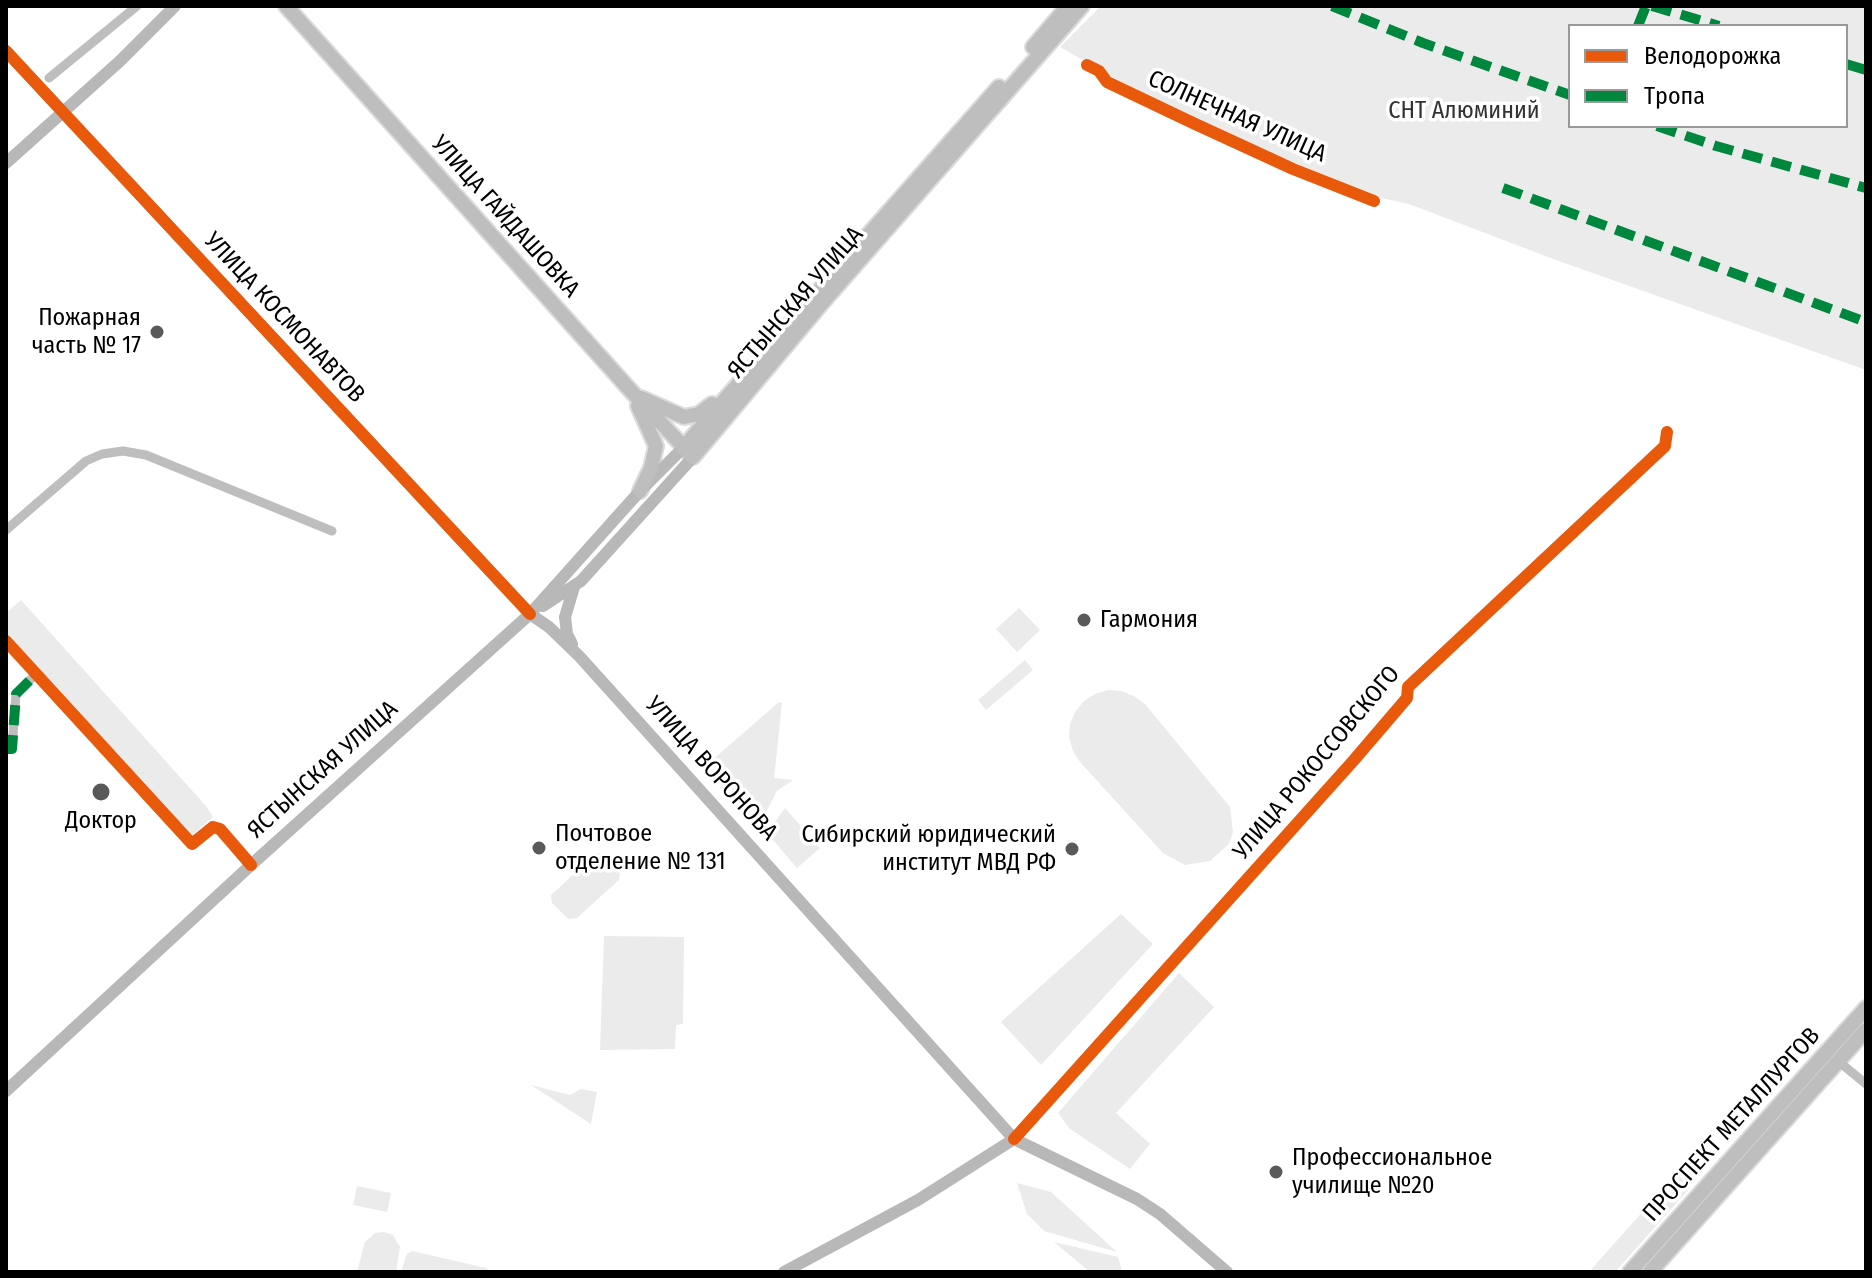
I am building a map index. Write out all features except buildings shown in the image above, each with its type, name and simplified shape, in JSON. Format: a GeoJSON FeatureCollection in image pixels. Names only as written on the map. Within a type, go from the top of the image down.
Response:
{"type":"FeatureCollection","features":[{"type":"Feature","properties":{"kind":"main road"},"geometry":{"type":"LineString","coordinates":[[6,163],[120,61],[175,6]]}},
{"type":"Feature","properties":{"kind":"main road","name":"УЛИЦА ГАЙДАШОВКА"},"geometry":{"type":"LineString","coordinates":[[286,6],[688,452]]}},
{"type":"Feature","properties":{"kind":"main road","name":"ЯСТЫНСКАЯ УЛИЦА"},"geometry":{"type":"LineString","coordinates":[[530,614],[574,587],[623,538],[742,378],[1068,6]]}},
{"type":"Feature","properties":{"kind":"main road","name":"ЯСТЫНСКАЯ УЛИЦА"},"geometry":{"type":"LineString","coordinates":[[6,1091],[530,614],[640,491],[688,452],[1082,6]]}},
{"type":"Feature","properties":{"kind":"main road","name":"УЛИЦА КОСМОНАВТОВ"},"geometry":{"type":"LineString","coordinates":[[6,51],[530,614]]}},
{"type":"Feature","properties":{"kind":"main road"},"geometry":{"type":"LineString","coordinates":[[631,391],[684,417],[699,414],[742,378]]}},
{"type":"Feature","properties":{"kind":"main road"},"geometry":{"type":"LineString","coordinates":[[631,391],[656,446],[651,468],[640,491]]}},
{"type":"Feature","properties":{"kind":"main road"},"geometry":{"type":"LineString","coordinates":[[574,587],[565,625],[569,640],[580,657]]}},
{"type":"Feature","properties":{"kind":"main road","name":"УЛИЦА ВОРОНОВА"},"geometry":{"type":"LineString","coordinates":[[530,614],[549,627],[580,657],[1014,1139],[1137,1199],[1160,1214],[1227,1272]]}},
{"type":"Feature","properties":{"kind":"main road","name":"ПРОСПЕКТ МЕТАЛЛУРГОВ"},"geometry":{"type":"LineString","coordinates":[[1630,1272],[1833,1056],[1858,1038],[1866,1008]]}},
{"type":"Feature","properties":{"kind":"main road","name":"ПРОСПЕКТ МЕТАЛЛУРГОВ"},"geometry":{"type":"LineString","coordinates":[[1650,1272],[1833,1056]]}},
{"type":"Feature","properties":{"kind":"main road"},"geometry":{"type":"LineString","coordinates":[[784,1272],[918,1200],[1014,1139]]}},
{"type":"Feature","properties":{"kind":"street"},"geometry":{"type":"LineString","coordinates":[[49,78],[137,6]]}},
{"type":"Feature","properties":{"kind":"street","name":"СОЛНЕЧНАЯ УЛИЦА"},"geometry":{"type":"LineString","coordinates":[[1087,65],[1099,71],[1107,82],[1178,116],[1293,169],[1374,201]]}},
{"type":"Feature","properties":{"kind":"street","name":"УЛИЦА РОКОССОВСКОГО"},"geometry":{"type":"LineString","coordinates":[[1014,1139],[1354,760],[1407,698],[1408,687],[1665,446],[1667,432]]}},
{"type":"Feature","properties":{"kind":"street"},"geometry":{"type":"LineString","coordinates":[[6,530],[86,461],[102,454],[123,451],[146,455],[332,531]]}},
{"type":"Feature","properties":{"kind":"street"},"geometry":{"type":"LineString","coordinates":[[6,641],[192,844],[213,827],[220,829],[251,865]]}},
{"type":"Feature","properties":{"kind":"street"},"geometry":{"type":"LineString","coordinates":[[6,749],[12,749],[16,694],[36,674]]}},
{"type":"Feature","properties":{"kind":"street"},"geometry":{"type":"LineString","coordinates":[[1833,1056],[1866,1084]]}},
{"type":"Feature","properties":{"kind":"green space","name":"СНТ Алюминий"},"geometry":{"type":"Polygon","coordinates":[[[1101,6],[1866,6],[1866,370],[1556,260],[1409,204],[1377,197],[1174,112],[1060,47],[1101,6]]]}},
{"type":"Feature","properties":{"kind":"green space"},"geometry":{"type":"Polygon","coordinates":[[[21,600],[206,806],[213,817],[191,836],[6,633],[6,613],[21,600]]]}},
{"type":"Feature","properties":{"kind":"green space"},"geometry":{"type":"Polygon","coordinates":[[[1019,608],[1040,630],[1017,652],[996,629],[1019,608]]]}},
{"type":"Feature","properties":{"kind":"green space"},"geometry":{"type":"Polygon","coordinates":[[[1025,660],[1033,670],[986,710],[978,700],[1025,660]]]}},
{"type":"Feature","properties":{"kind":"green space"},"geometry":{"type":"Polygon","coordinates":[[[1108,690],[1121,691],[1145,704],[1230,807],[1233,832],[1229,844],[1210,861],[1185,865],[1163,853],[1073,751],[1069,738],[1075,712],[1084,701],[1108,690]]]}},
{"type":"Feature","properties":{"kind":"green space"},"geometry":{"type":"Polygon","coordinates":[[[779,702],[782,703],[774,778],[793,780],[777,791],[760,824],[710,762],[779,702]]]}},
{"type":"Feature","properties":{"kind":"green space"},"geometry":{"type":"Polygon","coordinates":[[[785,808],[820,848],[797,868],[767,833],[785,808]]]}},
{"type":"Feature","properties":{"kind":"green space"},"geometry":{"type":"Polygon","coordinates":[[[597,853],[604,853],[620,870],[619,880],[577,918],[568,919],[552,903],[551,895],[597,853]]]}},
{"type":"Feature","properties":{"kind":"green space"},"geometry":{"type":"Polygon","coordinates":[[[1121,914],[1153,944],[1041,1065],[1001,1022],[1121,914]]]}},
{"type":"Feature","properties":{"kind":"green space"},"geometry":{"type":"Polygon","coordinates":[[[604,936],[684,937],[683,1024],[676,1025],[675,1049],[600,1050],[604,936]]]}},
{"type":"Feature","properties":{"kind":"green space"},"geometry":{"type":"Polygon","coordinates":[[[1179,973],[1214,1007],[1116,1113],[1150,1144],[1130,1169],[1070,1129],[1058,1113],[1179,973]]]}},
{"type":"Feature","properties":{"kind":"green space"},"geometry":{"type":"Polygon","coordinates":[[[531,1085],[570,1095],[581,1089],[597,1092],[591,1124],[531,1085]]]}},
{"type":"Feature","properties":{"kind":"green space"},"geometry":{"type":"Polygon","coordinates":[[[1676,1174],[1691,1187],[1615,1272],[1589,1272],[1676,1174]]]}},
{"type":"Feature","properties":{"kind":"green space"},"geometry":{"type":"Polygon","coordinates":[[[1017,1183],[1051,1192],[1117,1252],[1044,1231],[1027,1214],[1017,1183]]]}},
{"type":"Feature","properties":{"kind":"green space"},"geometry":{"type":"Polygon","coordinates":[[[357,1186],[391,1193],[387,1212],[353,1205],[357,1186]]]}},
{"type":"Feature","properties":{"kind":"green space"},"geometry":{"type":"Polygon","coordinates":[[[375,1233],[393,1235],[400,1247],[396,1272],[357,1272],[365,1242],[375,1233]]]}},
{"type":"Feature","properties":{"kind":"green space"},"geometry":{"type":"Polygon","coordinates":[[[1054,1242],[1118,1257],[1122,1271],[1090,1272],[1054,1242]]]}},
{"type":"Feature","properties":{"kind":"green space"},"geometry":{"type":"Polygon","coordinates":[[[412,1251],[486,1268],[491,1272],[401,1272],[407,1254],[412,1251]]]}},
{"type":"Feature","properties":{"kind":"marked path"},"geometry":{"type":"LineString","coordinates":[[1332,6],[1423,43],[1568,94]]}},
{"type":"Feature","properties":{"kind":"marked path"},"geometry":{"type":"LineString","coordinates":[[1639,24],[1646,6]]}},
{"type":"Feature","properties":{"kind":"marked path"},"geometry":{"type":"LineString","coordinates":[[1652,6],[1712,24]]}},
{"type":"Feature","properties":{"kind":"marked path"},"geometry":{"type":"LineString","coordinates":[[1848,65],[1866,70]]}},
{"type":"Feature","properties":{"kind":"marked path"},"geometry":{"type":"LineString","coordinates":[[1663,128],[1866,188]]}},
{"type":"Feature","properties":{"kind":"marked path"},"geometry":{"type":"LineString","coordinates":[[1503,188],[1866,322]]}},
{"type":"Feature","properties":{"kind":"marked path"},"geometry":{"type":"LineString","coordinates":[[6,749],[12,749],[16,694],[36,674]]}},
{"type":"Feature","properties":{"kind":"cycle path"},"geometry":{"type":"LineString","coordinates":[[6,51],[530,614]]}},
{"type":"Feature","properties":{"kind":"cycle path"},"geometry":{"type":"LineString","coordinates":[[1087,65],[1099,71],[1107,82],[1193,123],[1293,169],[1374,201]]}},
{"type":"Feature","properties":{"kind":"cycle path"},"geometry":{"type":"LineString","coordinates":[[1014,1139],[1354,760],[1407,698],[1408,687],[1665,446],[1667,432]]}},
{"type":"Feature","properties":{"kind":"cycle path"},"geometry":{"type":"LineString","coordinates":[[6,641],[192,844],[213,827],[220,829],[251,865]]}},
{"type":"Feature","properties":{"kind":"place","name":"Пожарная часть № 17"},"geometry":{"type":"Point","coordinates":[157,332]}},
{"type":"Feature","properties":{"kind":"place","name":"Гармония"},"geometry":{"type":"Point","coordinates":[1084,620]}},
{"type":"Feature","properties":{"kind":"place","name":"Доктор"},"geometry":{"type":"Point","coordinates":[101,792]}},
{"type":"Feature","properties":{"kind":"place","name":"Почтовое отделение № 131"},"geometry":{"type":"Point","coordinates":[539,848]}},
{"type":"Feature","properties":{"kind":"place","name":"Сибирский юридический институт МВД РФ"},"geometry":{"type":"Point","coordinates":[1072,849]}},
{"type":"Feature","properties":{"kind":"place","name":"Профессиональное училище №20"},"geometry":{"type":"Point","coordinates":[1276,1172]}}]}
